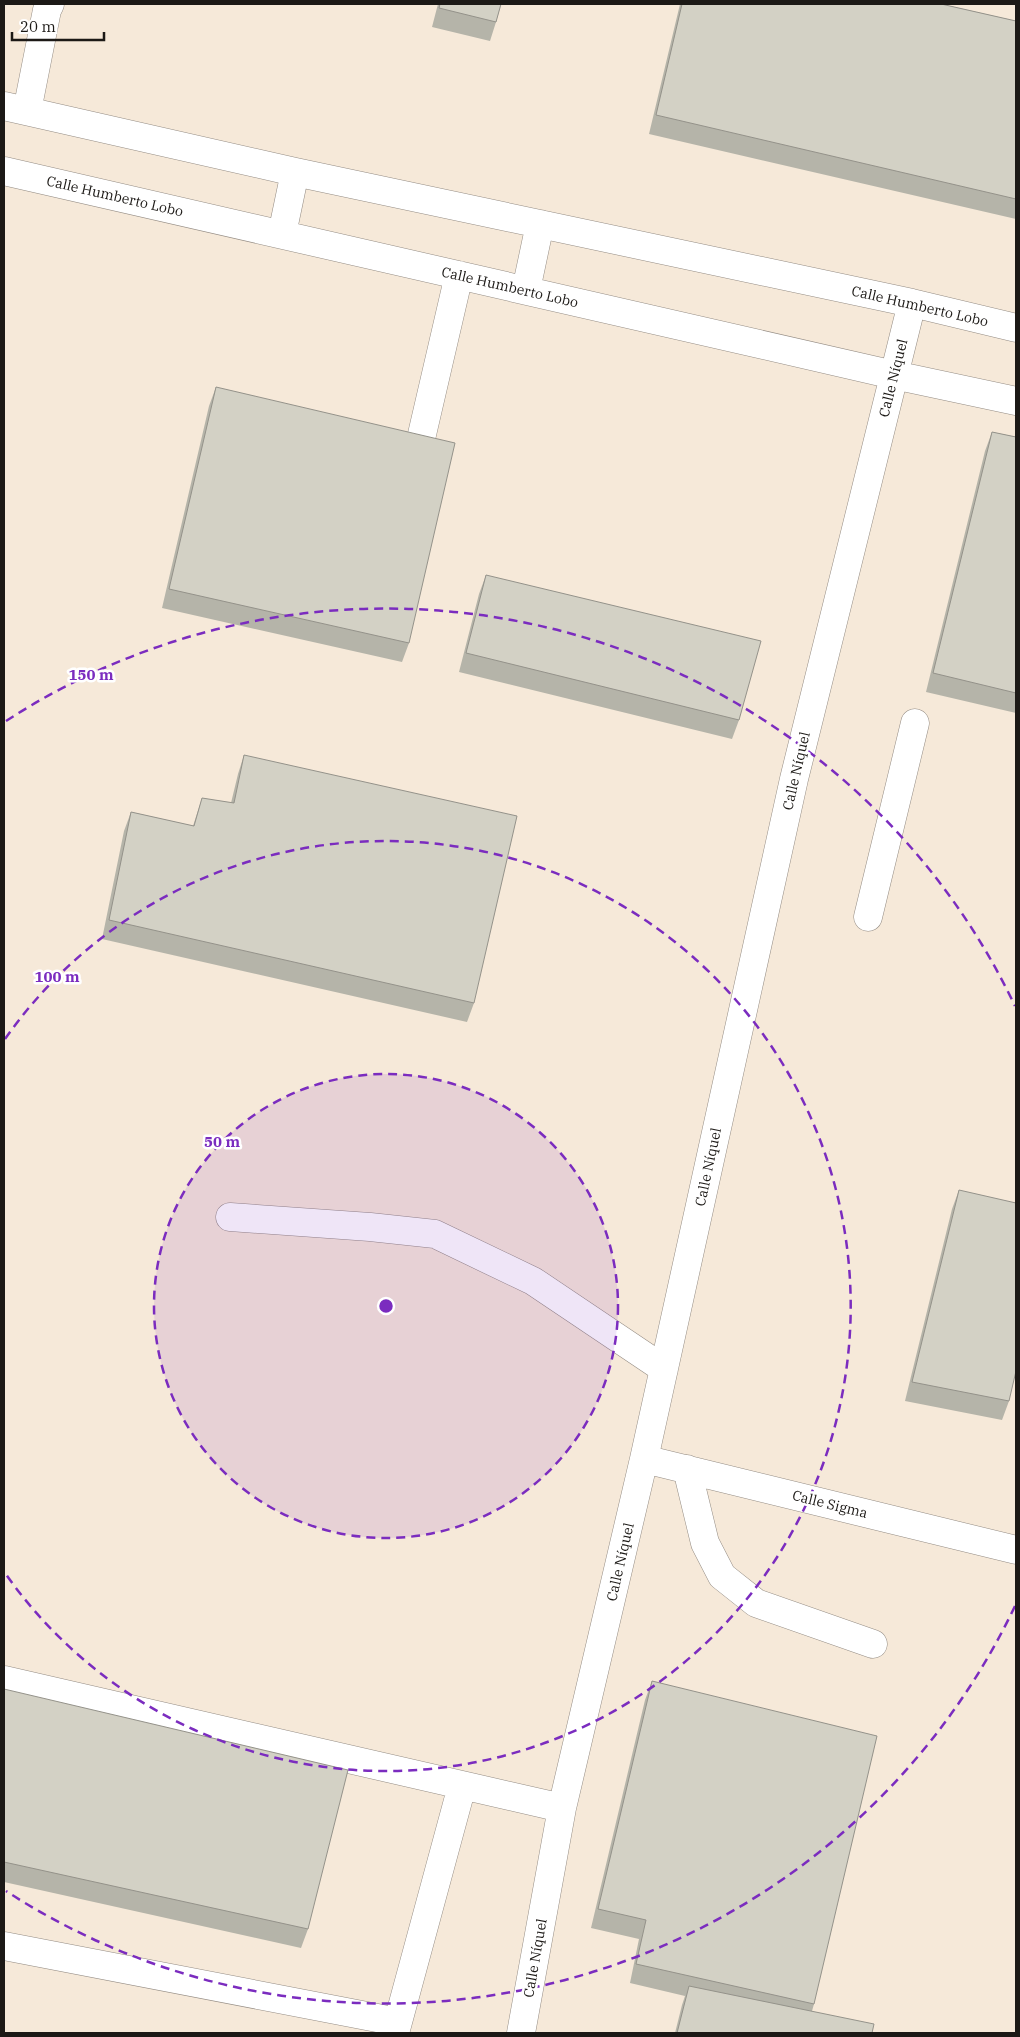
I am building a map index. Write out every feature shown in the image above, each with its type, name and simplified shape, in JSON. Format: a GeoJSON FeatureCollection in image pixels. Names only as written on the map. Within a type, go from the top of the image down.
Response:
{"type":"FeatureCollection","features":[{"type":"Feature","properties":{"kind":"street"},"geometry":{"type":"LineString","coordinates":[[15,109],[50,4]]}},
{"type":"Feature","properties":{"kind":"street","name":"Calle Humberto Lobo"},"geometry":{"type":"LineString","coordinates":[[15,109],[295,172],[912,303],[1016,328]]}},
{"type":"Feature","properties":{"kind":"street","name":"Calle Humberto Lobo"},"geometry":{"type":"LineString","coordinates":[[4,171],[894,375],[1016,401]]}},
{"type":"Feature","properties":{"kind":"street"},"geometry":{"type":"LineString","coordinates":[[282,234],[295,172]]}},
{"type":"Feature","properties":{"kind":"street"},"geometry":{"type":"LineString","coordinates":[[526,290],[540,224]]}},
{"type":"Feature","properties":{"kind":"street"},"geometry":{"type":"LineString","coordinates":[[420,443],[458,275]]}},
{"type":"Feature","properties":{"kind":"street","name":"Calle Níquel"},"geometry":{"type":"LineString","coordinates":[[521,2033],[562,1808],[644,1459],[794,779],[912,303]]}},
{"type":"Feature","properties":{"kind":"street"},"geometry":{"type":"LineString","coordinates":[[868,917],[915,723]]}},
{"type":"Feature","properties":{"kind":"street"},"geometry":{"type":"LineString","coordinates":[[230,1217],[435,1234],[533,1281],[664,1369]]}},
{"type":"Feature","properties":{"kind":"street","name":"Calle Sigma"},"geometry":{"type":"LineString","coordinates":[[644,1459],[1016,1550]]}},
{"type":"Feature","properties":{"kind":"street"},"geometry":{"type":"LineString","coordinates":[[687,1470],[704,1543],[722,1576],[756,1603],[874,1644]]}},
{"type":"Feature","properties":{"kind":"street"},"geometry":{"type":"LineString","coordinates":[[4,1680],[562,1808]]}},
{"type":"Feature","properties":{"kind":"street"},"geometry":{"type":"LineString","coordinates":[[4,1946],[396,2028],[462,1786]]}},
{"type":"Feature","properties":{"kind":"shaded area"},"geometry":{"type":"Polygon","coordinates":[[[4,4],[1016,4],[1016,2033],[4,2033],[4,4]]]}},
{"type":"Feature","properties":{"kind":"building"},"geometry":{"type":"Polygon","coordinates":[[[440,4],[501,4],[496,22],[439,8],[440,4]]]}},
{"type":"Feature","properties":{"kind":"building"},"geometry":{"type":"Polygon","coordinates":[[[682,4],[941,4],[1016,21],[1016,199],[656,115],[682,4]]]}},
{"type":"Feature","properties":{"kind":"building"},"geometry":{"type":"Polygon","coordinates":[[[216,387],[455,443],[409,643],[169,589],[216,387]]]}},
{"type":"Feature","properties":{"kind":"building"},"geometry":{"type":"Polygon","coordinates":[[[992,432],[1016,437],[1016,693],[933,673],[992,432]]]}},
{"type":"Feature","properties":{"kind":"building"},"geometry":{"type":"Polygon","coordinates":[[[486,575],[761,641],[739,720],[466,653],[486,575]]]}},
{"type":"Feature","properties":{"kind":"building"},"geometry":{"type":"Polygon","coordinates":[[[244,755],[517,816],[474,1003],[109,920],[131,812],[194,826],[202,798],[234,803],[244,755]]]}},
{"type":"Feature","properties":{"kind":"building"},"geometry":{"type":"Polygon","coordinates":[[[959,1190],[1016,1203],[1016,1371],[1009,1401],[912,1382],[959,1190]]]}},
{"type":"Feature","properties":{"kind":"building"},"geometry":{"type":"Polygon","coordinates":[[[652,1681],[877,1736],[814,2004],[636,1964],[646,1920],[598,1909],[652,1681]]]}},
{"type":"Feature","properties":{"kind":"building"},"geometry":{"type":"Polygon","coordinates":[[[4,1689],[348,1770],[308,1929],[4,1862],[4,1689]]]}},
{"type":"Feature","properties":{"kind":"building"},"geometry":{"type":"Polygon","coordinates":[[[689,1986],[874,2024],[872,2033],[677,2033],[689,1986]]]}}]}
